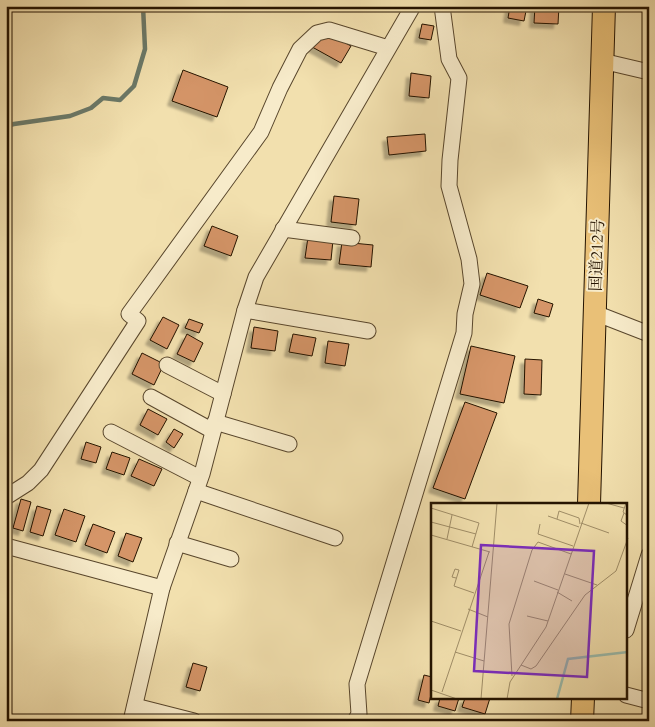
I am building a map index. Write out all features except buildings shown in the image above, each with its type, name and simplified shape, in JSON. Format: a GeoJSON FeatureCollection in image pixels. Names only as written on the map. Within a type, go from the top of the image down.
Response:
{"type":"FeatureCollection","features":[{"type":"Feature","properties":{"kind":"highway","name":"国道212号"},"geometry":{"type":"LineString","coordinates":[[589,503],[604,6]]}},
{"type":"Feature","properties":{"kind":"highway"},"geometry":{"type":"LineString","coordinates":[[582,721],[583,700]]}},
{"type":"Feature","properties":{"kind":"street"},"geometry":{"type":"LineString","coordinates":[[132,721],[162,588],[198,484],[256,276],[413,6]]}},
{"type":"Feature","properties":{"kind":"street"},"geometry":{"type":"LineString","coordinates":[[355,721],[359,714],[357,684],[464,333],[465,314],[472,284],[469,259],[450,186],[450,160],[459,78],[448,59],[442,6]]}},
{"type":"Feature","properties":{"kind":"street"},"geometry":{"type":"LineString","coordinates":[[6,497],[28,483],[41,470],[138,321],[129,314],[261,132],[280,88],[300,50],[317,34],[329,30],[388,48]]}},
{"type":"Feature","properties":{"kind":"street"},"geometry":{"type":"LineString","coordinates":[[602,61],[649,72]]}},
{"type":"Feature","properties":{"kind":"street"},"geometry":{"type":"LineString","coordinates":[[283,229],[352,238]]}},
{"type":"Feature","properties":{"kind":"street"},"geometry":{"type":"LineString","coordinates":[[245,310],[368,331]]}},
{"type":"Feature","properties":{"kind":"street"},"geometry":{"type":"LineString","coordinates":[[595,313],[649,334]]}},
{"type":"Feature","properties":{"kind":"street"},"geometry":{"type":"LineString","coordinates":[[167,365],[223,394]]}},
{"type":"Feature","properties":{"kind":"street"},"geometry":{"type":"LineString","coordinates":[[151,397],[214,426],[289,444]]}},
{"type":"Feature","properties":{"kind":"street"},"geometry":{"type":"LineString","coordinates":[[111,432],[198,484],[335,538]]}},
{"type":"Feature","properties":{"kind":"street"},"geometry":{"type":"LineString","coordinates":[[178,543],[231,559]]}},
{"type":"Feature","properties":{"kind":"street"},"geometry":{"type":"LineString","coordinates":[[6,546],[162,588]]}},
{"type":"Feature","properties":{"kind":"street"},"geometry":{"type":"LineString","coordinates":[[628,623],[649,555]]}},
{"type":"Feature","properties":{"kind":"street"},"geometry":{"type":"LineString","coordinates":[[628,696],[649,701]]}},
{"type":"Feature","properties":{"kind":"street"},"geometry":{"type":"LineString","coordinates":[[135,706],[194,721]]}},
{"type":"Feature","properties":{"kind":"waterway"},"geometry":{"type":"LineString","coordinates":[[6,126],[70,116],[91,108],[103,98],[120,100],[134,86],[145,49],[143,6]]}}]}
